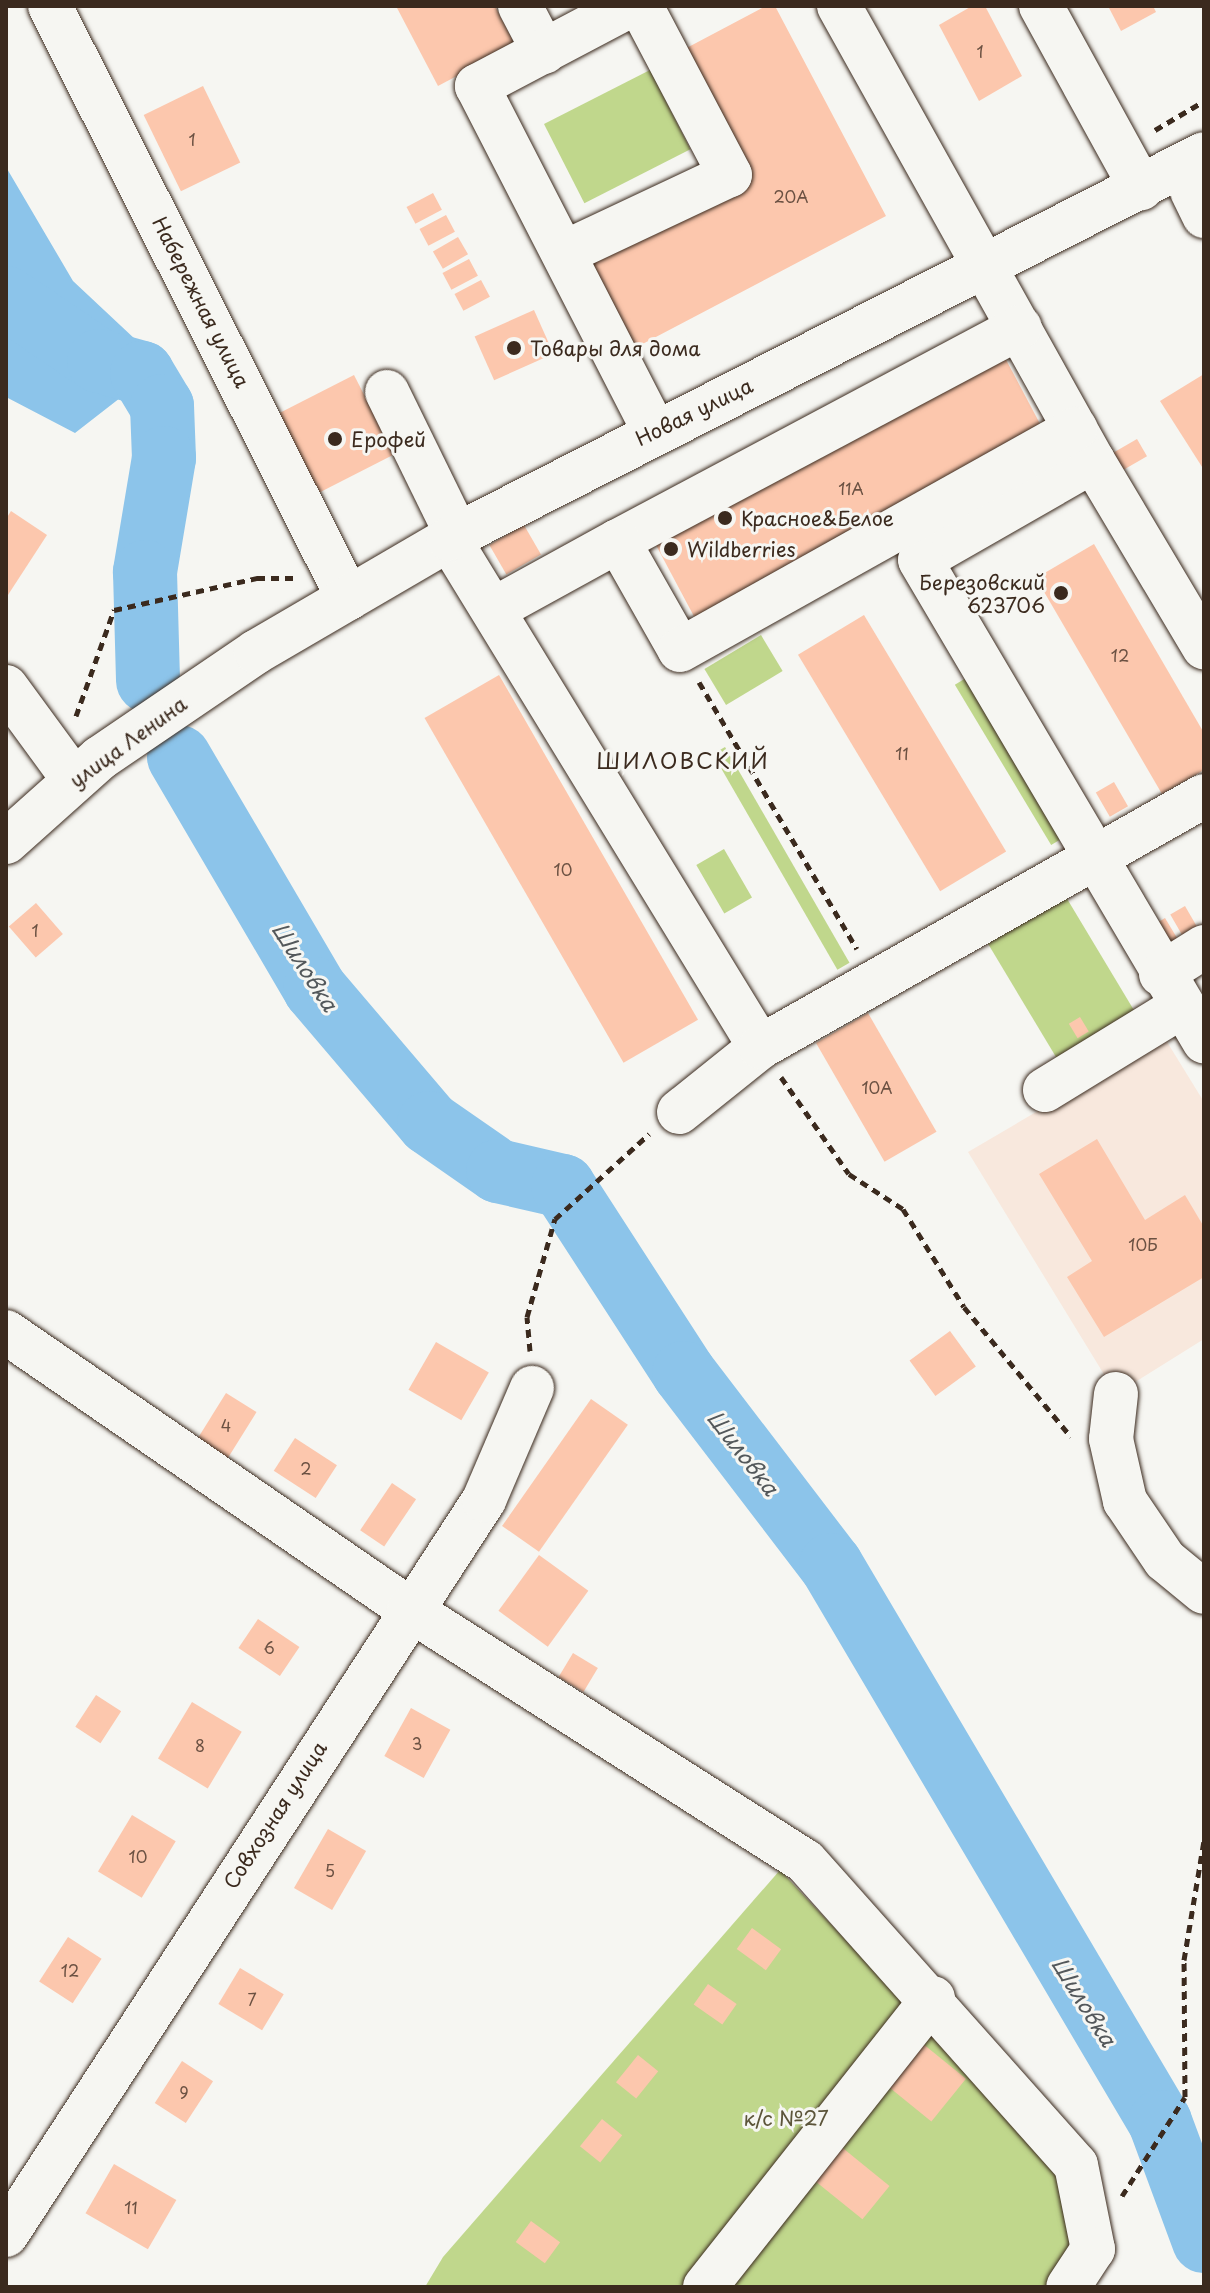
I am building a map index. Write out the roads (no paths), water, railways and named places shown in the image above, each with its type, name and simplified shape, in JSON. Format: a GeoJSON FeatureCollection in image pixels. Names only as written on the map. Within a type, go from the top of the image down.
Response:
{"type":"FeatureCollection","features":[{"type":"Feature","properties":{"kind":"street","name":"Набережная улица"},"geometry":{"type":"LineString","coordinates":[[50,6],[348,598]]}},
{"type":"Feature","properties":{"kind":"street"},"geometry":{"type":"LineString","coordinates":[[520,6],[544,52]]}},
{"type":"Feature","properties":{"kind":"street"},"geometry":{"type":"LineString","coordinates":[[629,6],[477,86],[566,252],[654,431]]}},
{"type":"Feature","properties":{"kind":"street"},"geometry":{"type":"LineString","coordinates":[[566,252],[730,175],[641,6]]}},
{"type":"Feature","properties":{"kind":"street"},"geometry":{"type":"LineString","coordinates":[[839,6],[988,267],[1084,445],[1204,647]]}},
{"type":"Feature","properties":{"kind":"street"},"geometry":{"type":"LineString","coordinates":[[1041,6],[1130,170]]}},
{"type":"Feature","properties":{"kind":"street","name":"Новая улица"},"geometry":{"type":"LineString","coordinates":[[256,652],[453,537],[654,431],[988,267],[1130,170],[1201,188]]}},
{"type":"Feature","properties":{"kind":"street"},"geometry":{"type":"LineString","coordinates":[[496,608],[1020,327]]}},
{"type":"Feature","properties":{"kind":"street"},"geometry":{"type":"LineString","coordinates":[[387,392],[453,537],[760,1047]]}},
{"type":"Feature","properties":{"kind":"street"},"geometry":{"type":"LineString","coordinates":[[618,541],[680,650],[1084,445]]}},
{"type":"Feature","properties":{"kind":"street"},"geometry":{"type":"LineString","coordinates":[[1084,445],[920,560],[1182,1007]]}},
{"type":"Feature","properties":{"kind":"street","name":"улица Ленина"},"geometry":{"type":"LineString","coordinates":[[6,842],[78,765],[256,652]]}},
{"type":"Feature","properties":{"kind":"street"},"geometry":{"type":"LineString","coordinates":[[6,687],[78,765]]}},
{"type":"Feature","properties":{"kind":"street"},"geometry":{"type":"LineString","coordinates":[[679,1112],[760,1047],[1204,796]]}},
{"type":"Feature","properties":{"kind":"street"},"geometry":{"type":"LineString","coordinates":[[1045,1090],[1182,1007],[1204,947]]}},
{"type":"Feature","properties":{"kind":"street"},"geometry":{"type":"LineString","coordinates":[[6,1332],[409,1609],[805,1861],[933,1998],[1076,2165],[1093,2249],[1068,2287]]}},
{"type":"Feature","properties":{"kind":"street","name":"Совхозная улица"},"geometry":{"type":"LineString","coordinates":[[6,2235],[409,1609],[484,1500],[532,1388]]}},
{"type":"Feature","properties":{"kind":"street"},"geometry":{"type":"LineString","coordinates":[[1116,1394],[1111,1439],[1125,1501],[1165,1560],[1204,1592]]}},
{"type":"Feature","properties":{"kind":"street"},"geometry":{"type":"LineString","coordinates":[[705,2287],[933,1998]]}},
{"type":"Feature","properties":{"kind":"water"},"geometry":{"type":"Polygon","coordinates":[[[6,167],[73,281],[152,355],[188,434],[164,458],[147,413],[120,398],[75,433],[6,397],[6,167]]]}},
{"type":"Feature","properties":{"kind":"waterway"},"geometry":{"type":"LineString","coordinates":[[6,298],[99,361],[142,373],[162,406],[164,458],[145,572],[148,681]]}},
{"type":"Feature","properties":{"kind":"waterway","name":"Шиловка"},"geometry":{"type":"LineString","coordinates":[[179,757],[315,989],[429,1123],[498,1171],[563,1186],[684,1373],[831,1565],[1160,2122],[1204,2241]]}},
{"type":"Feature","properties":{"kind":"place","name":"Товары для дома"},"geometry":{"type":"Point","coordinates":[514,348]}},
{"type":"Feature","properties":{"kind":"place","name":"Ерофей"},"geometry":{"type":"Point","coordinates":[335,439]}},
{"type":"Feature","properties":{"kind":"place","name":"Красное&Белое"},"geometry":{"type":"Point","coordinates":[725,518]}},
{"type":"Feature","properties":{"kind":"place","name":"Wildberries"},"geometry":{"type":"Point","coordinates":[671,549]}},
{"type":"Feature","properties":{"kind":"place","name":"Березовский 623706"},"geometry":{"type":"Point","coordinates":[1061,593]}},
{"type":"Feature","properties":{"kind":"district","name":"ШИЛОВСКИЙ"},"geometry":{"type":"Point","coordinates":[683,760]}},
{"type":"Feature","properties":{"kind":"park label","name":"к/с №27"},"geometry":{"type":"Point","coordinates":[786,2118]}}]}
